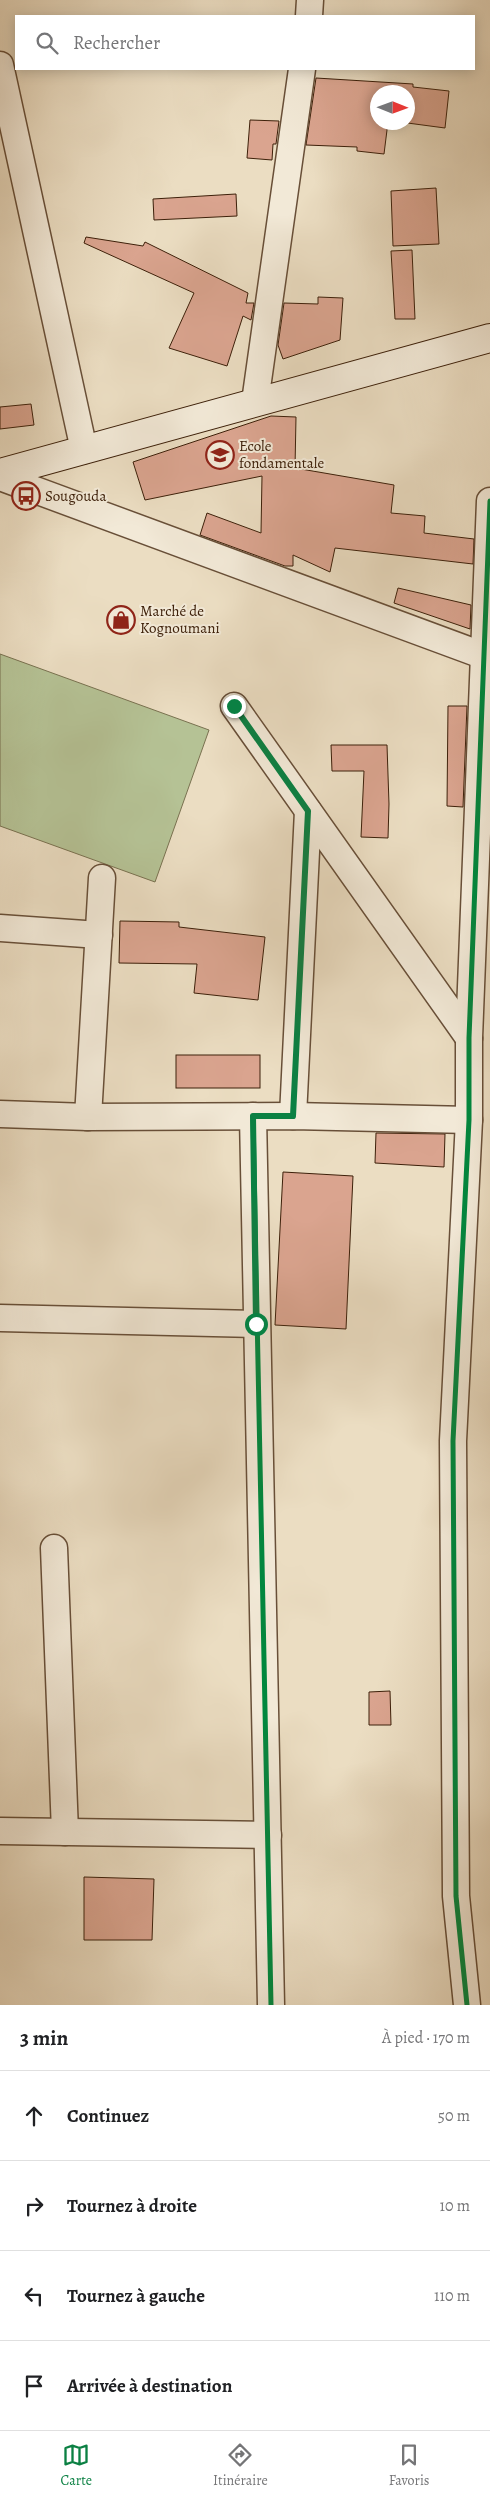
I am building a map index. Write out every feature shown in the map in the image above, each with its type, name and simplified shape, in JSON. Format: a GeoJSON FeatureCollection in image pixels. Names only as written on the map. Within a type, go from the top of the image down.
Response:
{"type":"FeatureCollection","features":[{"type":"Feature","properties":{"kind":"street"},"geometry":{"type":"LineString","coordinates":[[309,15],[310,0]]}},
{"type":"Feature","properties":{"kind":"street"},"geometry":{"type":"LineString","coordinates":[[0,65],[84,450]]}},
{"type":"Feature","properties":{"kind":"street"},"geometry":{"type":"LineString","coordinates":[[255,402],[302,70]]}},
{"type":"Feature","properties":{"kind":"street"},"geometry":{"type":"LineString","coordinates":[[0,472],[490,338]]}},
{"type":"Feature","properties":{"kind":"street"},"geometry":{"type":"LineString","coordinates":[[0,477],[487,658]]}},
{"type":"Feature","properties":{"kind":"street"},"geometry":{"type":"LineString","coordinates":[[466,2005],[456,1896],[453,1441],[469,1120],[469,1038],[487,658],[490,501]]}},
{"type":"Feature","properties":{"kind":"street"},"geometry":{"type":"LineString","coordinates":[[234,706],[469,1038]]}},
{"type":"Feature","properties":{"kind":"street"},"geometry":{"type":"LineString","coordinates":[[293,1116],[308,811]]}},
{"type":"Feature","properties":{"kind":"street"},"geometry":{"type":"LineString","coordinates":[[88,1118],[102,878]]}},
{"type":"Feature","properties":{"kind":"street"},"geometry":{"type":"LineString","coordinates":[[0,928],[99,936]]}},
{"type":"Feature","properties":{"kind":"street"},"geometry":{"type":"LineString","coordinates":[[0,1114],[88,1118],[293,1116],[469,1120]]}},
{"type":"Feature","properties":{"kind":"street"},"geometry":{"type":"LineString","coordinates":[[253,1116],[271,2005]]}},
{"type":"Feature","properties":{"kind":"street"},"geometry":{"type":"LineString","coordinates":[[0,1318],[256,1324]]}},
{"type":"Feature","properties":{"kind":"street"},"geometry":{"type":"LineString","coordinates":[[54,1548],[65,1832]]}},
{"type":"Feature","properties":{"kind":"street"},"geometry":{"type":"LineString","coordinates":[[0,1831],[268,1836]]}},
{"type":"Feature","properties":{"kind":"green space"},"geometry":{"type":"Polygon","coordinates":[[[0,654],[209,730],[155,882],[0,826],[0,654]]]}},
{"type":"Feature","properties":{"kind":"building"},"geometry":{"type":"Polygon","coordinates":[[[316,78],[413,84],[370,85],[370,130],[387,130],[384,154],[357,151],[357,147],[306,145],[316,78]]]}},
{"type":"Feature","properties":{"kind":"building"},"geometry":{"type":"Polygon","coordinates":[[[415,87],[449,91],[445,128],[415,124],[415,87]]]}},
{"type":"Feature","properties":{"kind":"building"},"geometry":{"type":"Polygon","coordinates":[[[250,120],[279,121],[276,144],[273,144],[272,160],[247,158],[250,120]]]}},
{"type":"Feature","properties":{"kind":"building"},"geometry":{"type":"Polygon","coordinates":[[[436,188],[439,244],[393,246],[391,191],[436,188]]]}},
{"type":"Feature","properties":{"kind":"building"},"geometry":{"type":"Polygon","coordinates":[[[236,194],[237,216],[154,220],[153,199],[236,194]]]}},
{"type":"Feature","properties":{"kind":"building"},"geometry":{"type":"Polygon","coordinates":[[[86,237],[143,246],[145,242],[248,293],[246,303],[254,303],[251,320],[243,316],[227,366],[169,348],[194,293],[84,243],[86,237]]]}},
{"type":"Feature","properties":{"kind":"building"},"geometry":{"type":"Polygon","coordinates":[[[412,250],[415,319],[395,319],[391,251],[412,250]]]}},
{"type":"Feature","properties":{"kind":"building"},"geometry":{"type":"Polygon","coordinates":[[[318,297],[343,298],[340,340],[283,359],[278,345],[284,303],[318,304],[318,297]]]}},
{"type":"Feature","properties":{"kind":"building"},"geometry":{"type":"Polygon","coordinates":[[[31,404],[34,425],[0,429],[0,407],[31,404]]]}},
{"type":"Feature","properties":{"kind":"building"},"geometry":{"type":"Polygon","coordinates":[[[271,416],[296,417],[295,468],[394,485],[391,513],[425,516],[424,533],[474,539],[473,564],[335,548],[330,572],[293,555],[293,566],[285,566],[200,535],[207,513],[261,533],[262,476],[145,500],[133,462],[271,416]]]}},
{"type":"Feature","properties":{"kind":"building"},"geometry":{"type":"Polygon","coordinates":[[[398,588],[471,605],[470,629],[394,603],[398,588]]]}},
{"type":"Feature","properties":{"kind":"building"},"geometry":{"type":"Polygon","coordinates":[[[448,706],[467,706],[463,807],[447,806],[448,706]]]}},
{"type":"Feature","properties":{"kind":"building"},"geometry":{"type":"Polygon","coordinates":[[[331,745],[387,745],[388,838],[361,837],[364,771],[332,771],[331,745]]]}},
{"type":"Feature","properties":{"kind":"building"},"geometry":{"type":"Polygon","coordinates":[[[120,921],[179,922],[179,927],[265,937],[258,1000],[194,993],[197,964],[119,963],[120,921]]]}},
{"type":"Feature","properties":{"kind":"building"},"geometry":{"type":"Polygon","coordinates":[[[176,1055],[260,1055],[260,1088],[176,1088],[176,1055]]]}},
{"type":"Feature","properties":{"kind":"building"},"geometry":{"type":"Polygon","coordinates":[[[376,1133],[445,1134],[444,1167],[375,1163],[376,1133]]]}},
{"type":"Feature","properties":{"kind":"building"},"geometry":{"type":"Polygon","coordinates":[[[283,1172],[353,1176],[346,1329],[275,1325],[283,1172]]]}},
{"type":"Feature","properties":{"kind":"building"},"geometry":{"type":"Polygon","coordinates":[[[390,1691],[391,1725],[369,1725],[369,1692],[390,1691]]]}},
{"type":"Feature","properties":{"kind":"building"},"geometry":{"type":"Polygon","coordinates":[[[84,1877],[154,1879],[152,1940],[84,1940],[84,1877]]]}},
{"type":"Feature","properties":{"kind":"cycle path"},"geometry":{"type":"LineString","coordinates":[[467,2005],[456,1896],[453,1441],[469,1120],[469,1038],[490,501]]}},
{"type":"Feature","properties":{"kind":"cycle path"},"geometry":{"type":"LineString","coordinates":[[253,1116],[271,2005]]}},
{"type":"Feature","properties":{"kind":"place","name":"Ecole fondamentale"},"geometry":{"type":"Point","coordinates":[220,455]}},
{"type":"Feature","properties":{"kind":"place","name":"Sougouda"},"geometry":{"type":"Point","coordinates":[26,496]}},
{"type":"Feature","properties":{"kind":"place","name":"Marché de Kognoumani"},"geometry":{"type":"Point","coordinates":[121,620]}},
{"type":"Feature","properties":{"kind":"route"},"geometry":{"type":"LineString","coordinates":[[234,706],[308,811],[293,1116],[253,1116],[256,1324]]}}]}
